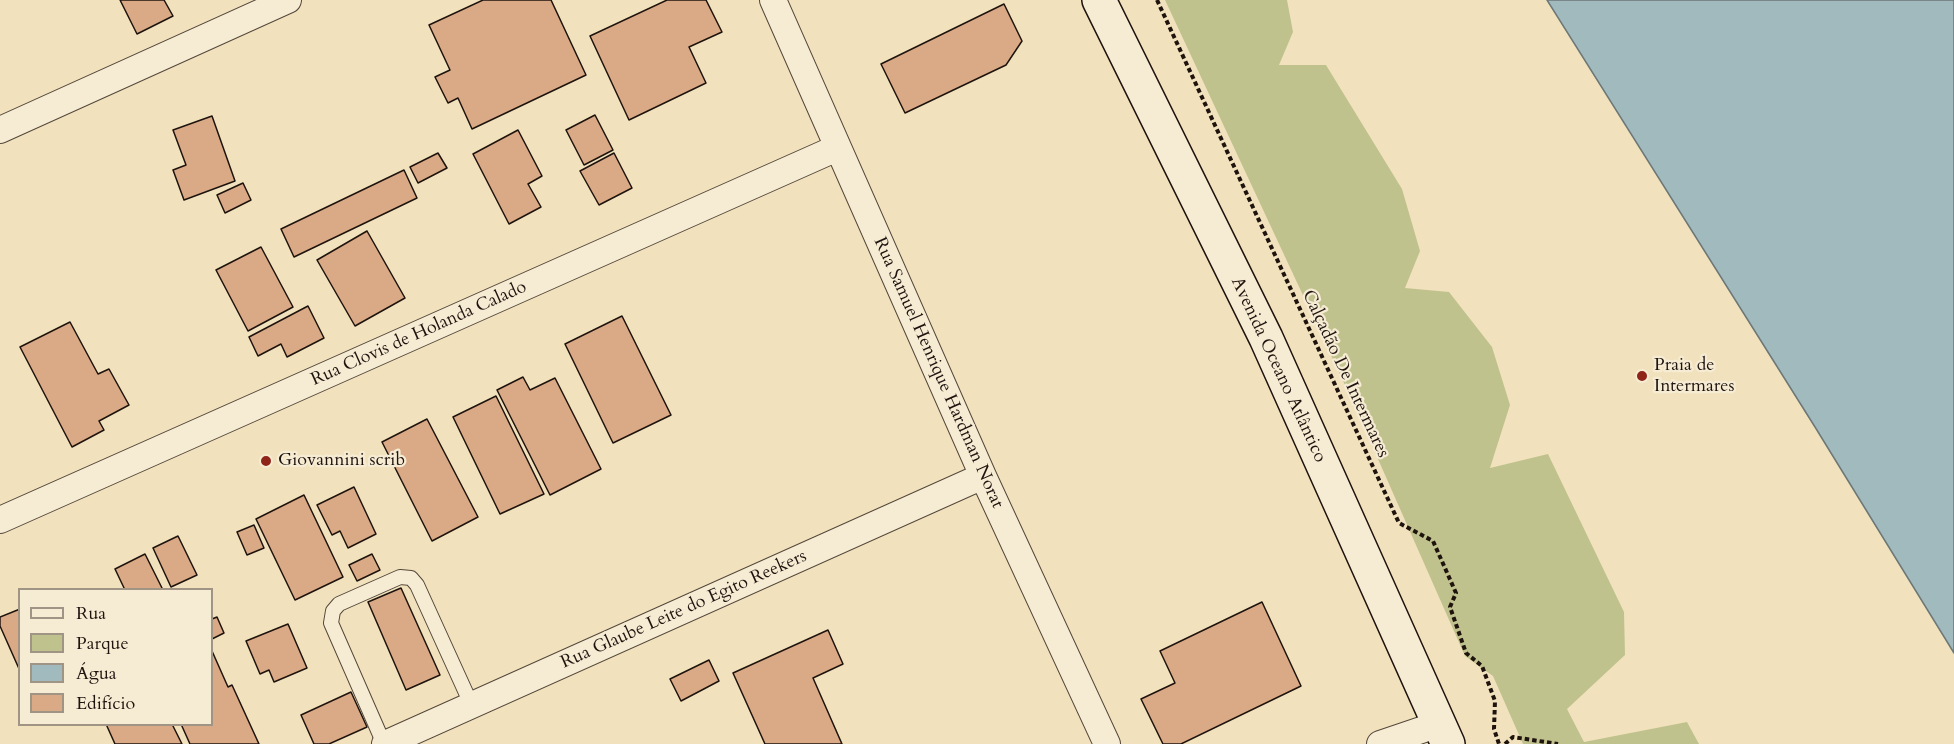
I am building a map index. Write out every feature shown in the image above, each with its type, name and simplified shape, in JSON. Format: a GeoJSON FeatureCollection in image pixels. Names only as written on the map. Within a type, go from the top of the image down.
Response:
{"type":"FeatureCollection","features":[{"type":"Feature","properties":{"kind":"main road","name":"Avenida Oceano Atlântico"},"geometry":{"type":"LineString","coordinates":[[1099,0],[1266,338],[1443,734]]}},
{"type":"Feature","properties":{"kind":"street"},"geometry":{"type":"LineString","coordinates":[[0,130],[288,0]]}},
{"type":"Feature","properties":{"kind":"street","name":"Rua Samuel Henrique Hardman Norat"},"geometry":{"type":"LineString","coordinates":[[773,0],[983,476],[1107,744]]}},
{"type":"Feature","properties":{"kind":"street","name":"Rua Clovis de Holanda Calado"},"geometry":{"type":"LineString","coordinates":[[0,520],[837,148]]}},
{"type":"Feature","properties":{"kind":"street","name":"Rua Glaube Leite do Egito Reekers"},"geometry":{"type":"LineString","coordinates":[[385,744],[983,476]]}},
{"type":"Feature","properties":{"kind":"street"},"geometry":{"type":"LineString","coordinates":[[1380,744],[1443,734]]}},
{"type":"Feature","properties":{"kind":"lane"},"geometry":{"type":"LineString","coordinates":[[385,744],[331,623],[333,611],[339,604],[400,577],[411,578],[417,585],[472,706]]}},
{"type":"Feature","properties":{"kind":"path","name":"Calçadão De Intermares"},"geometry":{"type":"LineString","coordinates":[[1157,0],[1399,523],[1433,541],[1456,593],[1450,607],[1466,653],[1482,666],[1496,701],[1494,729],[1499,744]]}},
{"type":"Feature","properties":{"kind":"path"},"geometry":{"type":"LineString","coordinates":[[1505,744],[1514,736],[1558,744]]}},
{"type":"Feature","properties":{"kind":"green space"},"geometry":{"type":"Polygon","coordinates":[[[1165,0],[1287,0],[1293,32],[1279,65],[1326,65],[1402,189],[1420,251],[1405,288],[1449,292],[1492,347],[1510,405],[1490,468],[1548,454],[1624,612],[1625,655],[1567,709],[1584,742],[1687,722],[1699,744],[1523,744],[1493,676],[1465,656],[1351,398],[1165,0]]]}},
{"type":"Feature","properties":{"kind":"water"},"geometry":{"type":"Polygon","coordinates":[[[1547,0],[1954,0],[1954,653],[1815,427],[1547,0]]]}},
{"type":"Feature","properties":{"kind":"building"},"geometry":{"type":"Polygon","coordinates":[[[120,0],[164,0],[173,16],[137,34],[120,0]]]}},
{"type":"Feature","properties":{"kind":"building"},"geometry":{"type":"Polygon","coordinates":[[[483,0],[551,0],[586,75],[472,129],[458,98],[448,103],[435,77],[450,70],[429,25],[483,0]]]}},
{"type":"Feature","properties":{"kind":"building"},"geometry":{"type":"Polygon","coordinates":[[[667,0],[706,0],[722,32],[689,47],[706,83],[629,120],[590,36],[667,0]]]}},
{"type":"Feature","properties":{"kind":"building"},"geometry":{"type":"Polygon","coordinates":[[[1004,4],[1022,41],[1006,65],[905,113],[881,64],[1004,4]]]}},
{"type":"Feature","properties":{"kind":"building"},"geometry":{"type":"Polygon","coordinates":[[[595,115],[613,150],[584,165],[566,130],[595,115]]]}},
{"type":"Feature","properties":{"kind":"building"},"geometry":{"type":"Polygon","coordinates":[[[212,116],[235,181],[184,200],[173,170],[186,165],[173,130],[212,116]]]}},
{"type":"Feature","properties":{"kind":"building"},"geometry":{"type":"Polygon","coordinates":[[[518,130],[542,176],[528,184],[541,207],[509,224],[473,154],[518,130]]]}},
{"type":"Feature","properties":{"kind":"building"},"geometry":{"type":"Polygon","coordinates":[[[438,153],[447,168],[418,183],[410,167],[438,153]]]}},
{"type":"Feature","properties":{"kind":"building"},"geometry":{"type":"Polygon","coordinates":[[[614,153],[632,188],[599,205],[580,171],[614,153]]]}},
{"type":"Feature","properties":{"kind":"building"},"geometry":{"type":"Polygon","coordinates":[[[404,170],[417,198],[294,257],[281,229],[404,170]]]}},
{"type":"Feature","properties":{"kind":"building"},"geometry":{"type":"Polygon","coordinates":[[[243,183],[251,200],[225,213],[217,195],[243,183]]]}},
{"type":"Feature","properties":{"kind":"building"},"geometry":{"type":"Polygon","coordinates":[[[367,231],[405,298],[355,326],[317,260],[367,231]]]}},
{"type":"Feature","properties":{"kind":"building"},"geometry":{"type":"Polygon","coordinates":[[[261,247],[293,307],[248,331],[216,270],[261,247]]]}},
{"type":"Feature","properties":{"kind":"building"},"geometry":{"type":"Polygon","coordinates":[[[308,306],[324,338],[287,357],[281,344],[258,356],[249,337],[308,306]]]}},
{"type":"Feature","properties":{"kind":"building"},"geometry":{"type":"Polygon","coordinates":[[[622,316],[671,415],[613,443],[565,344],[622,316]]]}},
{"type":"Feature","properties":{"kind":"building"},"geometry":{"type":"Polygon","coordinates":[[[70,322],[98,374],[109,369],[129,405],[99,421],[104,430],[72,447],[20,347],[70,322]]]}},
{"type":"Feature","properties":{"kind":"building"},"geometry":{"type":"Polygon","coordinates":[[[523,377],[530,390],[555,378],[601,469],[550,495],[497,390],[523,377]]]}},
{"type":"Feature","properties":{"kind":"building"},"geometry":{"type":"Polygon","coordinates":[[[496,396],[544,494],[500,514],[453,417],[496,396]]]}},
{"type":"Feature","properties":{"kind":"building"},"geometry":{"type":"Polygon","coordinates":[[[427,419],[478,517],[432,541],[382,442],[427,419]]]}},
{"type":"Feature","properties":{"kind":"building"},"geometry":{"type":"Polygon","coordinates":[[[354,487],[376,534],[348,548],[340,531],[332,535],[317,505],[354,487]]]}},
{"type":"Feature","properties":{"kind":"building"},"geometry":{"type":"Polygon","coordinates":[[[304,495],[343,577],[295,600],[256,519],[304,495]]]}},
{"type":"Feature","properties":{"kind":"building"},"geometry":{"type":"Polygon","coordinates":[[[254,525],[264,548],[247,555],[237,532],[254,525]]]}},
{"type":"Feature","properties":{"kind":"building"},"geometry":{"type":"Polygon","coordinates":[[[178,536],[197,575],[171,587],[153,548],[178,536]]]}},
{"type":"Feature","properties":{"kind":"building"},"geometry":{"type":"Polygon","coordinates":[[[145,554],[162,588],[124,588],[115,569],[145,554]]]}},
{"type":"Feature","properties":{"kind":"building"},"geometry":{"type":"Polygon","coordinates":[[[372,554],[380,570],[357,581],[349,565],[372,554]]]}},
{"type":"Feature","properties":{"kind":"building"},"geometry":{"type":"Polygon","coordinates":[[[401,588],[440,675],[406,690],[368,602],[401,588]]]}},
{"type":"Feature","properties":{"kind":"building"},"geometry":{"type":"Polygon","coordinates":[[[1262,602],[1301,686],[1181,744],[1163,744],[1141,699],[1175,683],[1160,651],[1262,602]]]}},
{"type":"Feature","properties":{"kind":"building"},"geometry":{"type":"Polygon","coordinates":[[[18,610],[18,666],[0,626],[0,617],[18,610]]]}},
{"type":"Feature","properties":{"kind":"building"},"geometry":{"type":"Polygon","coordinates":[[[217,617],[224,633],[213,638],[213,619],[217,617]]]}},
{"type":"Feature","properties":{"kind":"building"},"geometry":{"type":"Polygon","coordinates":[[[288,624],[307,668],[274,682],[269,670],[260,674],[246,641],[288,624]]]}},
{"type":"Feature","properties":{"kind":"building"},"geometry":{"type":"Polygon","coordinates":[[[828,630],[843,664],[813,678],[842,744],[765,744],[733,673],[828,630]]]}},
{"type":"Feature","properties":{"kind":"building"},"geometry":{"type":"Polygon","coordinates":[[[213,653],[228,687],[232,685],[259,744],[190,744],[182,726],[213,726],[213,653]]]}},
{"type":"Feature","properties":{"kind":"building"},"geometry":{"type":"Polygon","coordinates":[[[709,660],[719,681],[681,701],[670,679],[709,660]]]}},
{"type":"Feature","properties":{"kind":"building"},"geometry":{"type":"Polygon","coordinates":[[[351,692],[367,727],[329,744],[314,744],[301,715],[351,692]]]}},
{"type":"Feature","properties":{"kind":"building"},"geometry":{"type":"Polygon","coordinates":[[[107,726],[173,726],[182,744],[115,744],[107,726]]]}},
{"type":"Feature","properties":{"kind":"place","name":"Praia de Intermares"},"geometry":{"type":"Point","coordinates":[1642,376]}},
{"type":"Feature","properties":{"kind":"place","name":"Giovannini scrib"},"geometry":{"type":"Point","coordinates":[266,461]}}]}
